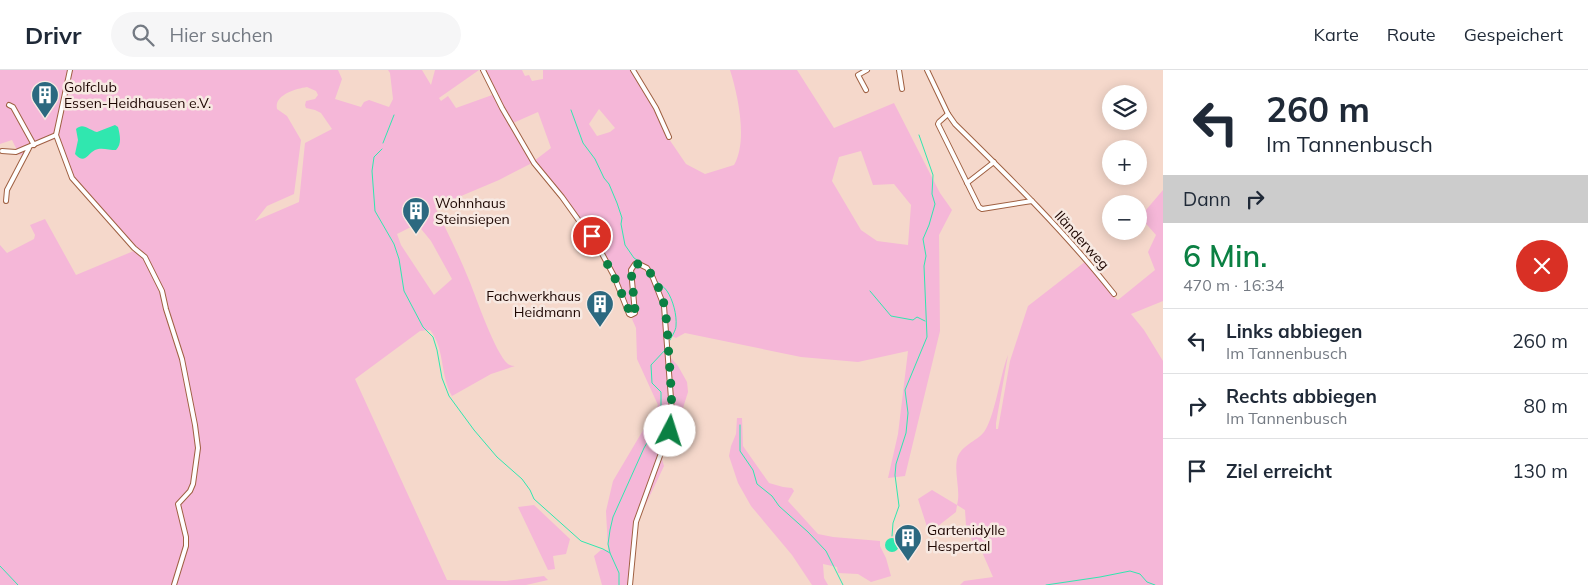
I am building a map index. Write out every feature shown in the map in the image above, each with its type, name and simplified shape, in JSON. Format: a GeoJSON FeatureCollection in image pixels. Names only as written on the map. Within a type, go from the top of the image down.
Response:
{"type":"FeatureCollection","features":[{"type":"Feature","properties":{"kind":"street"},"geometry":{"type":"LineString","coordinates":[[70,70],[56,135],[72,178],[134,248],[145,257],[162,291],[182,359],[198,448],[193,484],[190,491],[178,504],[186,537],[186,546],[174,585]]}},
{"type":"Feature","properties":{"kind":"street"},"geometry":{"type":"LineString","coordinates":[[483,70],[502,108],[534,163],[562,197],[600,250],[614,276],[630,314],[633,315],[635,313],[631,270],[635,264],[647,268],[663,301],[667,326],[672,420],[663,451],[636,522],[630,585]]}},
{"type":"Feature","properties":{"kind":"street"},"geometry":{"type":"LineString","coordinates":[[632,70],[656,108],[669,137]]}},
{"type":"Feature","properties":{"kind":"street"},"geometry":{"type":"LineString","coordinates":[[866,90],[858,75],[867,70]]}},
{"type":"Feature","properties":{"kind":"street"},"geometry":{"type":"LineString","coordinates":[[899,70],[902,89]]}},
{"type":"Feature","properties":{"kind":"street","name":"Iländerweg"},"geometry":{"type":"LineString","coordinates":[[927,70],[948,114],[955,124],[1085,257],[1114,294]]}},
{"type":"Feature","properties":{"kind":"street"},"geometry":{"type":"LineString","coordinates":[[9,105],[13,107],[34,144]]}},
{"type":"Feature","properties":{"kind":"street"},"geometry":{"type":"LineString","coordinates":[[948,114],[938,124],[979,207],[982,209],[1032,201]]}},
{"type":"Feature","properties":{"kind":"street"},"geometry":{"type":"LineString","coordinates":[[2,151],[16,152],[56,135]]}},
{"type":"Feature","properties":{"kind":"street"},"geometry":{"type":"LineString","coordinates":[[6,201],[7,190],[29,148]]}},
{"type":"Feature","properties":{"kind":"street"},"geometry":{"type":"LineString","coordinates":[[967,183],[994,162]]}},
{"type":"Feature","properties":{"kind":"shaded area"},"geometry":{"type":"Polygon","coordinates":[[[0,70],[338,70],[342,79],[335,99],[361,107],[364,102],[369,100],[389,107],[393,99],[388,70],[422,70],[431,85],[435,70],[479,70],[439,98],[441,101],[448,96],[456,108],[495,94],[482,70],[522,70],[525,76],[529,75],[532,81],[543,79],[543,70],[631,70],[654,108],[669,139],[686,164],[705,174],[734,165],[738,155],[741,131],[740,118],[730,70],[797,70],[834,128],[894,103],[940,193],[952,210],[939,235],[940,331],[905,476],[888,478],[898,434],[908,351],[858,362],[801,357],[685,333],[676,338],[668,334],[664,303],[648,268],[635,263],[632,265],[634,308],[630,309],[604,253],[592,233],[534,162],[499,180],[435,207],[461,261],[497,349],[508,364],[515,366],[491,374],[452,396],[448,388],[438,345],[430,330],[420,331],[355,379],[447,580],[506,581],[544,576],[548,580],[526,585],[0,585],[0,245],[7,253],[34,239],[35,235],[30,225],[45,219],[76,275],[136,250],[70,178],[55,139],[33,147],[22,155],[16,154],[17,150],[12,140],[0,144],[0,70]],[[307,87],[291,91],[282,96],[277,104],[277,109],[287,116],[301,140],[294,194],[267,206],[255,221],[299,202],[305,143],[332,129],[321,113],[306,108],[306,101],[315,99],[318,95],[316,91],[307,87]],[[599,109],[589,124],[597,136],[610,132],[615,128],[599,109]],[[538,112],[513,123],[534,161],[551,148],[538,112]],[[861,151],[839,157],[832,181],[861,230],[877,241],[908,245],[911,205],[894,184],[873,185],[861,151]],[[417,224],[397,234],[401,245],[434,295],[452,279],[431,241],[417,224]]]}},
{"type":"Feature","properties":{"kind":"shaded area"},"geometry":{"type":"Polygon","coordinates":[[[115,125],[118,127],[120,139],[116,150],[97,149],[84,159],[75,154],[78,140],[76,129],[84,126],[97,132],[115,125]]]}},
{"type":"Feature","properties":{"kind":"shaded area"},"geometry":{"type":"Polygon","coordinates":[[[1163,190],[1163,301],[1131,314],[1144,330],[1163,361],[1163,585],[960,585],[964,581],[993,577],[982,552],[973,543],[966,525],[965,510],[957,505],[957,459],[962,450],[981,435],[988,425],[1008,355],[996,423],[996,429],[998,429],[1010,361],[1028,306],[1086,261],[1118,300],[1155,270],[1148,252],[1156,235],[1147,225],[1147,209],[1163,190]]]}},
{"type":"Feature","properties":{"kind":"shaded area"},"geometry":{"type":"Polygon","coordinates":[[[636,266],[640,266],[653,279],[662,301],[671,358],[687,382],[688,392],[678,424],[666,445],[662,459],[664,466],[645,506],[633,523],[628,585],[602,585],[594,556],[601,550],[608,550],[606,511],[613,481],[658,405],[637,359],[636,328],[632,319],[636,314],[632,270],[636,266]]]}},
{"type":"Feature","properties":{"kind":"shaded area"},"geometry":{"type":"Polygon","coordinates":[[[737,418],[742,418],[743,446],[769,483],[792,488],[794,491],[788,501],[818,534],[880,541],[891,576],[871,582],[858,574],[838,573],[837,567],[823,564],[824,578],[828,585],[812,585],[792,555],[751,506],[738,483],[729,456],[736,434],[737,418]]]}},
{"type":"Feature","properties":{"kind":"shaded area"},"geometry":{"type":"Polygon","coordinates":[[[932,490],[957,505],[956,512],[929,533],[918,499],[932,490]]]}},
{"type":"Feature","properties":{"kind":"shaded area"},"geometry":{"type":"Polygon","coordinates":[[[534,505],[570,539],[566,554],[553,556],[555,569],[548,570],[518,507],[534,505]]]}},
{"type":"Feature","properties":{"kind":"shaded area"},"geometry":{"type":"Polygon","coordinates":[[[889,538],[895,538],[899,545],[895,552],[889,552],[885,548],[885,542],[889,538]]]}},
{"type":"Feature","properties":{"kind":"waterway"},"geometry":{"type":"LineString","coordinates":[[571,110],[583,143],[595,159],[617,203],[622,218],[621,224],[625,245],[634,258],[645,265]]}},
{"type":"Feature","properties":{"kind":"waterway"},"geometry":{"type":"LineString","coordinates":[[383,143],[394,115]]}},
{"type":"Feature","properties":{"kind":"waterway"},"geometry":{"type":"LineString","coordinates":[[892,536],[893,523],[899,506],[895,475],[896,464],[906,433],[908,413],[905,390],[927,337],[924,266],[926,256],[923,239],[935,204],[932,194],[933,175],[919,135]]}},
{"type":"Feature","properties":{"kind":"waterway"},"geometry":{"type":"LineString","coordinates":[[382,149],[374,157],[372,171],[375,211],[394,244],[399,259],[404,291],[423,327],[433,337],[442,378],[449,396],[497,457],[522,479],[534,499],[581,541],[610,553]]}},
{"type":"Feature","properties":{"kind":"waterway"},"geometry":{"type":"LineString","coordinates":[[656,280],[667,291],[674,308],[676,328],[670,340]]}},
{"type":"Feature","properties":{"kind":"waterway"},"geometry":{"type":"LineString","coordinates":[[870,291],[891,316],[913,320],[917,317],[925,321]]}},
{"type":"Feature","properties":{"kind":"waterway"},"geometry":{"type":"LineString","coordinates":[[619,585],[619,573],[608,544],[610,530],[613,517],[644,448],[654,431],[656,419],[661,408],[661,392],[652,383],[651,365],[666,349]]}},
{"type":"Feature","properties":{"kind":"waterway"},"geometry":{"type":"LineString","coordinates":[[740,425],[740,451],[753,470],[757,484],[772,496],[779,506],[826,551],[843,585]]}},
{"type":"Feature","properties":{"kind":"waterway"},"geometry":{"type":"LineString","coordinates":[[0,566],[18,585]]}},
{"type":"Feature","properties":{"kind":"waterway"},"geometry":{"type":"LineString","coordinates":[[1046,585],[1130,571],[1140,574],[1147,582],[1155,585]]}},
{"type":"Feature","properties":{"kind":"place","name":"Golfclub Essen-Heidhausen e.V."},"geometry":{"type":"Point","coordinates":[45,119]}},
{"type":"Feature","properties":{"kind":"place","name":"Wohnhaus Steinsiepen"},"geometry":{"type":"Point","coordinates":[416,235]}},
{"type":"Feature","properties":{"kind":"place","name":"Fachwerkhaus Heidmann"},"geometry":{"type":"Point","coordinates":[600,328]}},
{"type":"Feature","properties":{"kind":"place","name":"Gartenidylle Hespertal"},"geometry":{"type":"Point","coordinates":[908,562]}},
{"type":"Feature","properties":{"kind":"route"},"geometry":{"type":"LineString","coordinates":[[592,236],[614,276],[631,315],[635,313],[631,270],[635,264],[647,268],[663,301],[667,326],[672,412],[670,431]]}}]}
